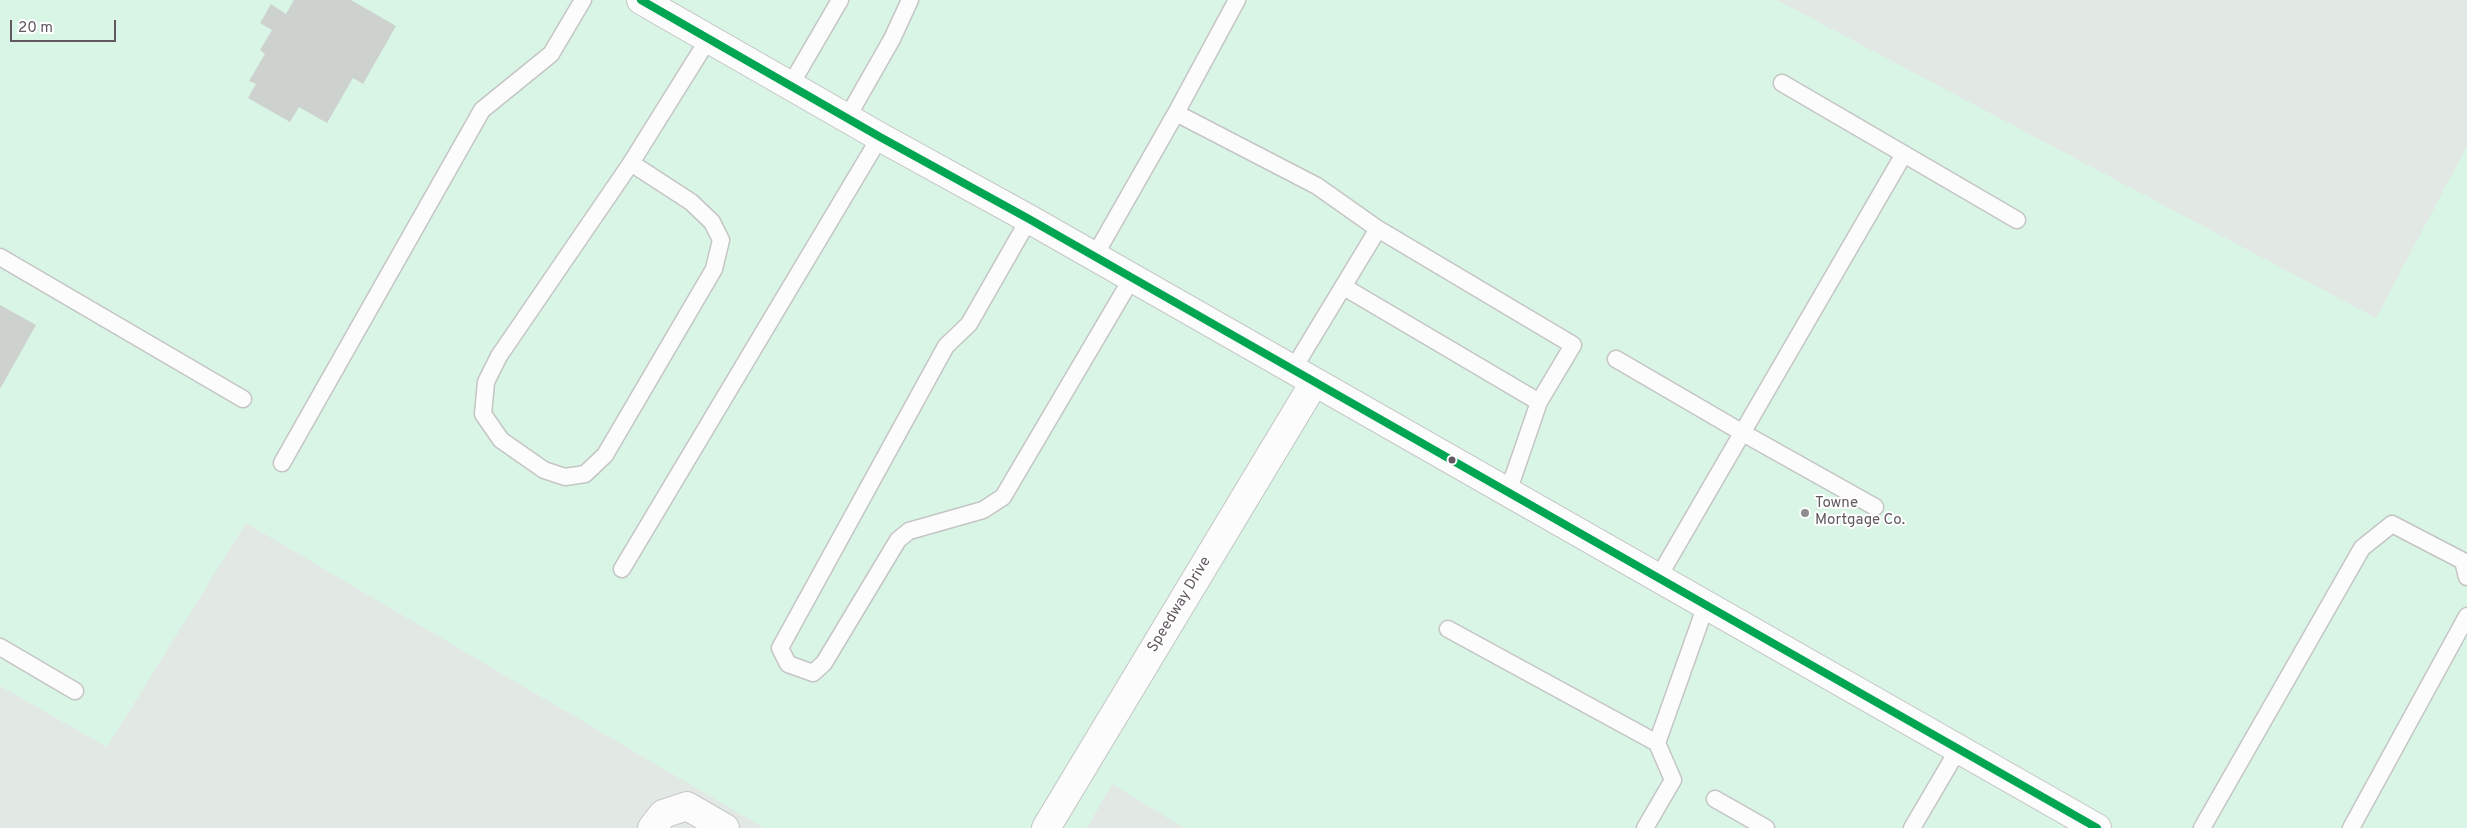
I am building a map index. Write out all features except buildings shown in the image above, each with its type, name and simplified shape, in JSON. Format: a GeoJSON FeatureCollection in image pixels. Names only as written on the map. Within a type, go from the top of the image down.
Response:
{"type":"FeatureCollection","features":[{"type":"Feature","properties":{"kind":"main road"},"geometry":{"type":"LineString","coordinates":[[653,3],[790,86],[1029,219],[1303,377],[2097,828]]}},
{"type":"Feature","properties":{"kind":"main road","name":"Speedway Drive"},"geometry":{"type":"LineString","coordinates":[[1046,828],[1303,377]]}},
{"type":"Feature","properties":{"kind":"main road"},"geometry":{"type":"LineString","coordinates":[[652,828],[663,814],[687,806],[725,828]]}},
{"type":"Feature","properties":{"kind":"lane"},"geometry":{"type":"LineString","coordinates":[[282,463],[482,110],[551,54],[583,0]]}},
{"type":"Feature","properties":{"kind":"lane"},"geometry":{"type":"LineString","coordinates":[[790,86],[840,0]]}},
{"type":"Feature","properties":{"kind":"lane"},"geometry":{"type":"LineString","coordinates":[[847,118],[892,39],[910,0]]}},
{"type":"Feature","properties":{"kind":"lane"},"geometry":{"type":"LineString","coordinates":[[1094,257],[1176,113],[1237,0]]}},
{"type":"Feature","properties":{"kind":"lane"},"geometry":{"type":"LineString","coordinates":[[631,163],[691,202],[712,222],[721,240],[714,269],[622,430],[605,455],[586,474],[565,477],[544,470],[501,440],[483,414],[486,382],[499,356],[631,163],[709,38]]}},
{"type":"Feature","properties":{"kind":"lane"},"geometry":{"type":"LineString","coordinates":[[1782,83],[2017,220]]}},
{"type":"Feature","properties":{"kind":"lane"},"geometry":{"type":"LineString","coordinates":[[1176,113],[1317,186],[1378,228],[1573,345],[1539,402],[1508,492]]}},
{"type":"Feature","properties":{"kind":"lane"},"geometry":{"type":"LineString","coordinates":[[622,569],[880,137]]}},
{"type":"Feature","properties":{"kind":"lane"},"geometry":{"type":"LineString","coordinates":[[1658,578],[1904,154]]}},
{"type":"Feature","properties":{"kind":"lane"},"geometry":{"type":"LineString","coordinates":[[1029,219],[969,324],[946,346],[780,648],[788,664],[814,673],[824,663],[898,540],[909,531],[983,510],[1003,496],[1132,278]]}},
{"type":"Feature","properties":{"kind":"lane"},"geometry":{"type":"LineString","coordinates":[[1303,377],[1344,287],[1378,228]]}},
{"type":"Feature","properties":{"kind":"lane"},"geometry":{"type":"LineString","coordinates":[[0,257],[243,400]]}},
{"type":"Feature","properties":{"kind":"lane"},"geometry":{"type":"LineString","coordinates":[[1344,287],[1539,402]]}},
{"type":"Feature","properties":{"kind":"lane"},"geometry":{"type":"LineString","coordinates":[[1616,359],[1743,434],[1876,507]]}},
{"type":"Feature","properties":{"kind":"lane"},"geometry":{"type":"LineString","coordinates":[[2202,828],[2362,548],[2392,524],[2463,561],[2467,577]]}},
{"type":"Feature","properties":{"kind":"lane"},"geometry":{"type":"LineString","coordinates":[[1657,743],[1706,605]]}},
{"type":"Feature","properties":{"kind":"lane"},"geometry":{"type":"LineString","coordinates":[[2350,828],[2467,616]]}},
{"type":"Feature","properties":{"kind":"lane"},"geometry":{"type":"LineString","coordinates":[[1448,629],[1657,743],[1673,780],[1645,828]]}},
{"type":"Feature","properties":{"kind":"lane"},"geometry":{"type":"LineString","coordinates":[[0,647],[75,691]]}},
{"type":"Feature","properties":{"kind":"lane"},"geometry":{"type":"LineString","coordinates":[[1912,828],[1959,748]]}},
{"type":"Feature","properties":{"kind":"lane"},"geometry":{"type":"LineString","coordinates":[[1715,799],[1766,828]]}},
{"type":"Feature","properties":{"kind":"shaded area"},"geometry":{"type":"Polygon","coordinates":[[[0,0],[1777,0],[2376,318],[2467,146],[2467,828],[1184,828],[1112,784],[1087,828],[764,828],[246,523],[107,747],[0,686],[0,0]]]}},
{"type":"Feature","properties":{"kind":"transit line"},"geometry":{"type":"LineString","coordinates":[[641,0],[2097,828]]}},
{"type":"Feature","properties":{"kind":"place","name":"Towne Mortgage Co."},"geometry":{"type":"Point","coordinates":[1805,513]}}]}
